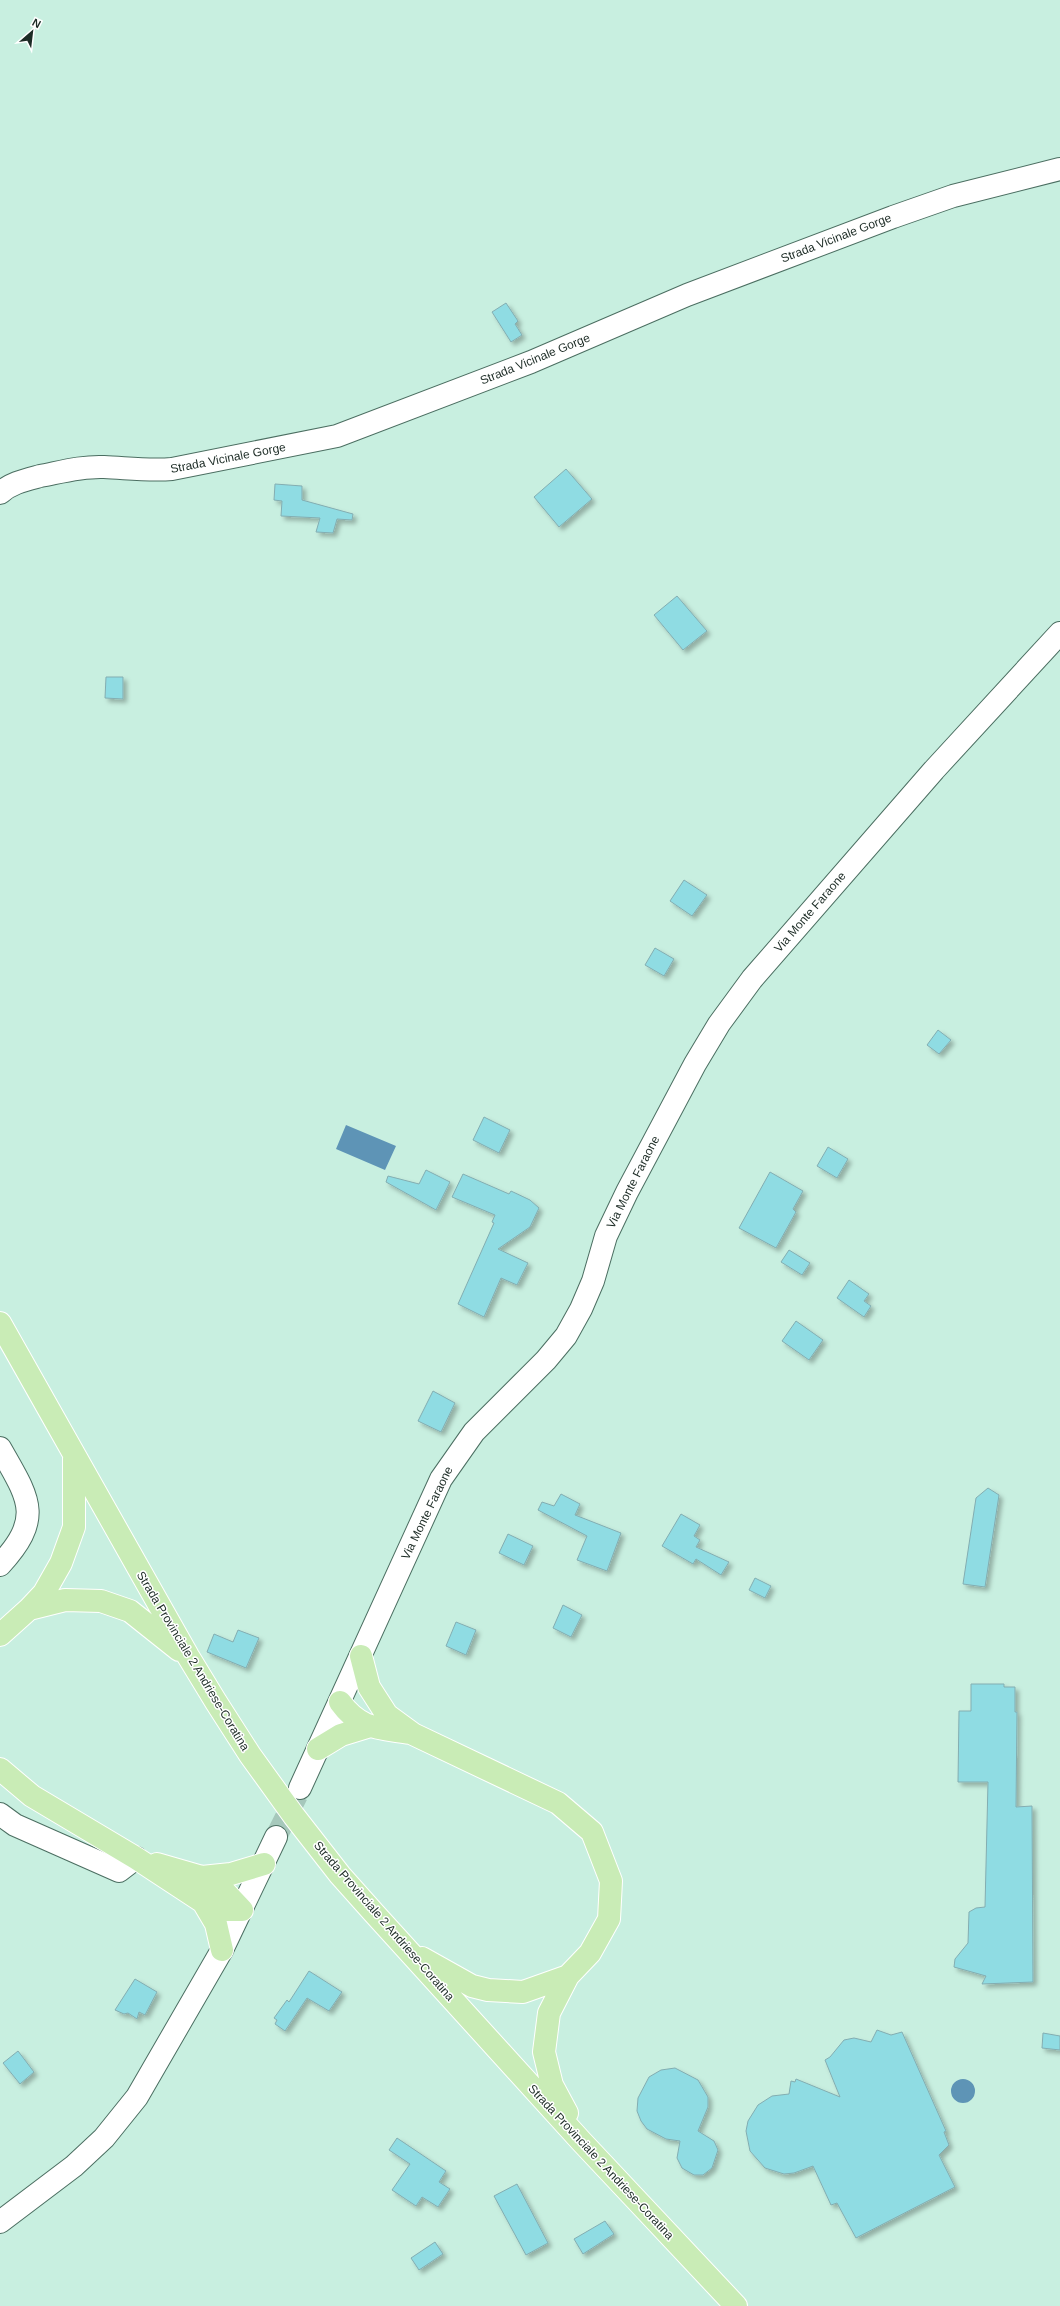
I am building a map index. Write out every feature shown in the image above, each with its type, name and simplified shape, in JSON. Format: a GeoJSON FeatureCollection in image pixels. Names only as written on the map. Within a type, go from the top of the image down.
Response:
{"type":"FeatureCollection","features":[{"type":"Feature","properties":{"kind":"main road","name":"Strada Provinciale 2 Andriese-Coratina"},"geometry":{"type":"LineString","coordinates":[[0,1323],[74,1457],[188,1656],[250,1755],[294,1816],[340,1875],[581,2141],[736,2306]]}},
{"type":"Feature","properties":{"kind":"main road"},"geometry":{"type":"LineString","coordinates":[[0,1635],[29,1609],[44,1592],[61,1563],[74,1527],[74,1457]]}},
{"type":"Feature","properties":{"kind":"main road"},"geometry":{"type":"LineString","coordinates":[[29,1609],[66,1600],[101,1601],[130,1611],[188,1656]]}},
{"type":"Feature","properties":{"kind":"main road"},"geometry":{"type":"LineString","coordinates":[[361,1656],[369,1687],[387,1715]]}},
{"type":"Feature","properties":{"kind":"main road"},"geometry":{"type":"LineString","coordinates":[[340,1702],[361,1702],[387,1715],[413,1734],[558,1803],[592,1832],[611,1881],[609,1919],[590,1953],[568,1976],[549,2013],[544,2052],[552,2085],[581,2141]]}},
{"type":"Feature","properties":{"kind":"main road"},"geometry":{"type":"LineString","coordinates":[[340,1702],[350,1716],[367,1726],[413,1734]]}},
{"type":"Feature","properties":{"kind":"main road"},"geometry":{"type":"LineString","coordinates":[[318,1748],[341,1735],[367,1726]]}},
{"type":"Feature","properties":{"kind":"main road"},"geometry":{"type":"LineString","coordinates":[[0,1769],[32,1796],[136,1858],[203,1902],[220,1910],[242,1910]]}},
{"type":"Feature","properties":{"kind":"main road"},"geometry":{"type":"LineString","coordinates":[[136,1858],[202,1877],[226,1893],[242,1910]]}},
{"type":"Feature","properties":{"kind":"main road"},"geometry":{"type":"LineString","coordinates":[[202,1877],[231,1874],[264,1864]]}},
{"type":"Feature","properties":{"kind":"main road"},"geometry":{"type":"LineString","coordinates":[[203,1902],[216,1924],[222,1950]]}},
{"type":"Feature","properties":{"kind":"main road"},"geometry":{"type":"LineString","coordinates":[[406,1948],[472,1986],[488,1990],[523,1992],[568,1976]]}},
{"type":"Feature","properties":{"kind":"street","name":"Strada Vicinale Gorge"},"geometry":{"type":"LineString","coordinates":[[0,493],[7,487],[24,480],[73,469],[103,467],[146,471],[172,470],[337,436],[531,362],[687,295],[893,217],[953,196],[1060,169]]}},
{"type":"Feature","properties":{"kind":"street","name":"Via Monte Faraone"},"geometry":{"type":"LineString","coordinates":[[300,1788],[441,1479],[456,1454],[474,1432],[546,1360],[566,1336],[581,1309],[593,1281],[606,1236],[627,1192],[695,1064],[719,1024],[752,979],[908,799],[1060,633]]}},
{"type":"Feature","properties":{"kind":"street"},"geometry":{"type":"LineString","coordinates":[[0,1448],[28,1504],[27,1527],[16,1547],[0,1565]]}},
{"type":"Feature","properties":{"kind":"street"},"geometry":{"type":"LineString","coordinates":[[0,1814],[15,1825],[119,1871],[136,1858]]}},
{"type":"Feature","properties":{"kind":"street"},"geometry":{"type":"LineString","coordinates":[[0,2222],[79,2162],[104,2138],[138,2098],[222,1950],[276,1837]]}},
{"type":"Feature","properties":{"kind":"water"},"geometry":{"type":"Polygon","coordinates":[[[346,1125],[396,1146],[385,1170],[336,1149],[346,1125]]]}},
{"type":"Feature","properties":{"kind":"water"},"geometry":{"type":"Polygon","coordinates":[[[963,2079],[972,2082],[975,2091],[972,2100],[963,2103],[954,2100],[951,2091],[954,2082],[963,2079]]]}},
{"type":"Feature","properties":{"kind":"building"},"geometry":{"type":"Polygon","coordinates":[[[506,303],[518,321],[515,324],[522,335],[511,342],[492,312],[506,303]]]}},
{"type":"Feature","properties":{"kind":"building"},"geometry":{"type":"Polygon","coordinates":[[[566,469],[592,499],[559,527],[534,497],[566,469]]]}},
{"type":"Feature","properties":{"kind":"building"},"geometry":{"type":"Polygon","coordinates":[[[275,484],[302,486],[302,500],[353,514],[352,520],[337,519],[333,533],[316,532],[320,518],[281,516],[282,501],[274,500],[275,484]]]}},
{"type":"Feature","properties":{"kind":"building"},"geometry":{"type":"Polygon","coordinates":[[[677,596],[707,631],[683,650],[654,615],[677,596]]]}},
{"type":"Feature","properties":{"kind":"building"},"geometry":{"type":"Polygon","coordinates":[[[106,677],[123,677],[123,699],[105,698],[106,677]]]}},
{"type":"Feature","properties":{"kind":"building"},"geometry":{"type":"Polygon","coordinates":[[[684,880],[707,895],[692,916],[670,901],[684,880]]]}},
{"type":"Feature","properties":{"kind":"building"},"geometry":{"type":"Polygon","coordinates":[[[655,948],[674,959],[664,976],[645,965],[655,948]]]}},
{"type":"Feature","properties":{"kind":"building"},"geometry":{"type":"Polygon","coordinates":[[[938,1030],[951,1040],[939,1054],[927,1045],[938,1030]]]}},
{"type":"Feature","properties":{"kind":"building"},"geometry":{"type":"Polygon","coordinates":[[[484,1117],[510,1130],[499,1153],[473,1140],[484,1117]]]}},
{"type":"Feature","properties":{"kind":"building"},"geometry":{"type":"Polygon","coordinates":[[[828,1147],[848,1159],[837,1178],[817,1166],[828,1147]]]}},
{"type":"Feature","properties":{"kind":"building"},"geometry":{"type":"Polygon","coordinates":[[[426,1170],[450,1182],[436,1210],[386,1182],[388,1176],[419,1184],[426,1170]]]}},
{"type":"Feature","properties":{"kind":"building"},"geometry":{"type":"Polygon","coordinates":[[[770,1172],[803,1191],[793,1209],[796,1212],[776,1248],[739,1228],[770,1172]]]}},
{"type":"Feature","properties":{"kind":"building"},"geometry":{"type":"Polygon","coordinates":[[[463,1174],[509,1194],[511,1191],[530,1200],[539,1208],[530,1227],[498,1249],[528,1263],[517,1285],[501,1278],[484,1317],[458,1304],[494,1223],[492,1222],[495,1215],[452,1197],[463,1174]]]}},
{"type":"Feature","properties":{"kind":"building"},"geometry":{"type":"Polygon","coordinates":[[[789,1250],[810,1263],[802,1275],[781,1262],[789,1250]]]}},
{"type":"Feature","properties":{"kind":"building"},"geometry":{"type":"Polygon","coordinates":[[[849,1280],[869,1294],[864,1301],[871,1306],[864,1317],[837,1298],[849,1280]]]}},
{"type":"Feature","properties":{"kind":"building"},"geometry":{"type":"Polygon","coordinates":[[[796,1321],[823,1340],[809,1360],[782,1341],[796,1321]]]}},
{"type":"Feature","properties":{"kind":"building"},"geometry":{"type":"Polygon","coordinates":[[[433,1391],[455,1403],[441,1432],[418,1421],[433,1391]]]}},
{"type":"Feature","properties":{"kind":"building"},"geometry":{"type":"Polygon","coordinates":[[[988,1488],[999,1495],[985,1587],[963,1584],[976,1498],[988,1488]]]}},
{"type":"Feature","properties":{"kind":"building"},"geometry":{"type":"Polygon","coordinates":[[[561,1494],[580,1504],[575,1515],[621,1533],[607,1571],[577,1560],[587,1536],[538,1510],[542,1502],[554,1506],[561,1494]]]}},
{"type":"Feature","properties":{"kind":"building"},"geometry":{"type":"Polygon","coordinates":[[[681,1514],[700,1525],[694,1536],[700,1540],[696,1547],[729,1562],[721,1575],[696,1559],[693,1564],[662,1546],[681,1514]]]}},
{"type":"Feature","properties":{"kind":"building"},"geometry":{"type":"Polygon","coordinates":[[[508,1534],[533,1546],[524,1565],[499,1553],[508,1534]]]}},
{"type":"Feature","properties":{"kind":"building"},"geometry":{"type":"Polygon","coordinates":[[[755,1578],[771,1586],[765,1598],[749,1590],[755,1578]]]}},
{"type":"Feature","properties":{"kind":"building"},"geometry":{"type":"Polygon","coordinates":[[[563,1605],[582,1615],[571,1637],[553,1628],[563,1605]]]}},
{"type":"Feature","properties":{"kind":"building"},"geometry":{"type":"Polygon","coordinates":[[[456,1622],[476,1630],[466,1655],[446,1646],[456,1622]]]}},
{"type":"Feature","properties":{"kind":"building"},"geometry":{"type":"Polygon","coordinates":[[[238,1630],[259,1638],[246,1668],[207,1652],[214,1634],[233,1642],[238,1630]]]}},
{"type":"Feature","properties":{"kind":"building"},"geometry":{"type":"Polygon","coordinates":[[[971,1684],[1004,1684],[1004,1687],[1015,1687],[1015,1712],[1017,1712],[1016,1807],[1032,1806],[1033,1982],[982,1984],[986,1976],[954,1967],[955,1959],[968,1943],[969,1912],[976,1908],[985,1907],[988,1782],[958,1782],[959,1711],[971,1711],[971,1684]]]}},
{"type":"Feature","properties":{"kind":"building"},"geometry":{"type":"Polygon","coordinates":[[[309,1971],[342,1992],[329,2011],[307,1998],[285,2031],[275,2024],[277,2020],[274,2018],[287,2000],[289,2002],[309,1971]]]}},
{"type":"Feature","properties":{"kind":"building"},"geometry":{"type":"Polygon","coordinates":[[[135,1979],[157,1992],[145,2015],[139,2012],[137,2019],[128,2013],[124,2014],[115,2010],[135,1979]]]}},
{"type":"Feature","properties":{"kind":"building"},"geometry":{"type":"Polygon","coordinates":[[[877,2030],[891,2035],[902,2032],[946,2131],[944,2132],[949,2145],[939,2155],[955,2187],[856,2238],[837,2203],[831,2205],[813,2166],[794,2173],[784,2174],[765,2168],[750,2151],[746,2131],[748,2121],[758,2105],[772,2096],[789,2094],[791,2081],[795,2082],[796,2079],[840,2097],[825,2060],[830,2057],[844,2040],[854,2038],[871,2042],[877,2030]]]}},
{"type":"Feature","properties":{"kind":"building"},"geometry":{"type":"Polygon","coordinates":[[[1043,2033],[1060,2036],[1060,2050],[1042,2048],[1043,2033]]]}},
{"type":"Feature","properties":{"kind":"building"},"geometry":{"type":"Polygon","coordinates":[[[18,2051],[34,2072],[20,2084],[3,2063],[18,2051]]]}},
{"type":"Feature","properties":{"kind":"building"},"geometry":{"type":"Polygon","coordinates":[[[675,2068],[698,2080],[708,2097],[708,2107],[698,2131],[714,2141],[718,2150],[712,2168],[703,2175],[694,2175],[682,2168],[677,2158],[680,2141],[666,2139],[647,2129],[641,2121],[637,2111],[638,2098],[649,2077],[661,2070],[675,2068]]]}},
{"type":"Feature","properties":{"kind":"building"},"geometry":{"type":"Polygon","coordinates":[[[397,2138],[446,2171],[439,2182],[450,2189],[438,2207],[422,2197],[416,2206],[392,2190],[410,2164],[389,2150],[397,2138]]]}},
{"type":"Feature","properties":{"kind":"building"},"geometry":{"type":"Polygon","coordinates":[[[517,2184],[548,2243],[526,2255],[494,2196],[517,2184]]]}},
{"type":"Feature","properties":{"kind":"building"},"geometry":{"type":"Polygon","coordinates":[[[605,2221],[614,2234],[583,2254],[574,2239],[605,2221]]]}},
{"type":"Feature","properties":{"kind":"building"},"geometry":{"type":"Polygon","coordinates":[[[435,2242],[443,2254],[419,2270],[411,2258],[435,2242]]]}},
{"type":"Feature","properties":{"kind":"tunnel"},"geometry":{"type":"LineString","coordinates":[[276,1837],[297,1795]]}}]}
